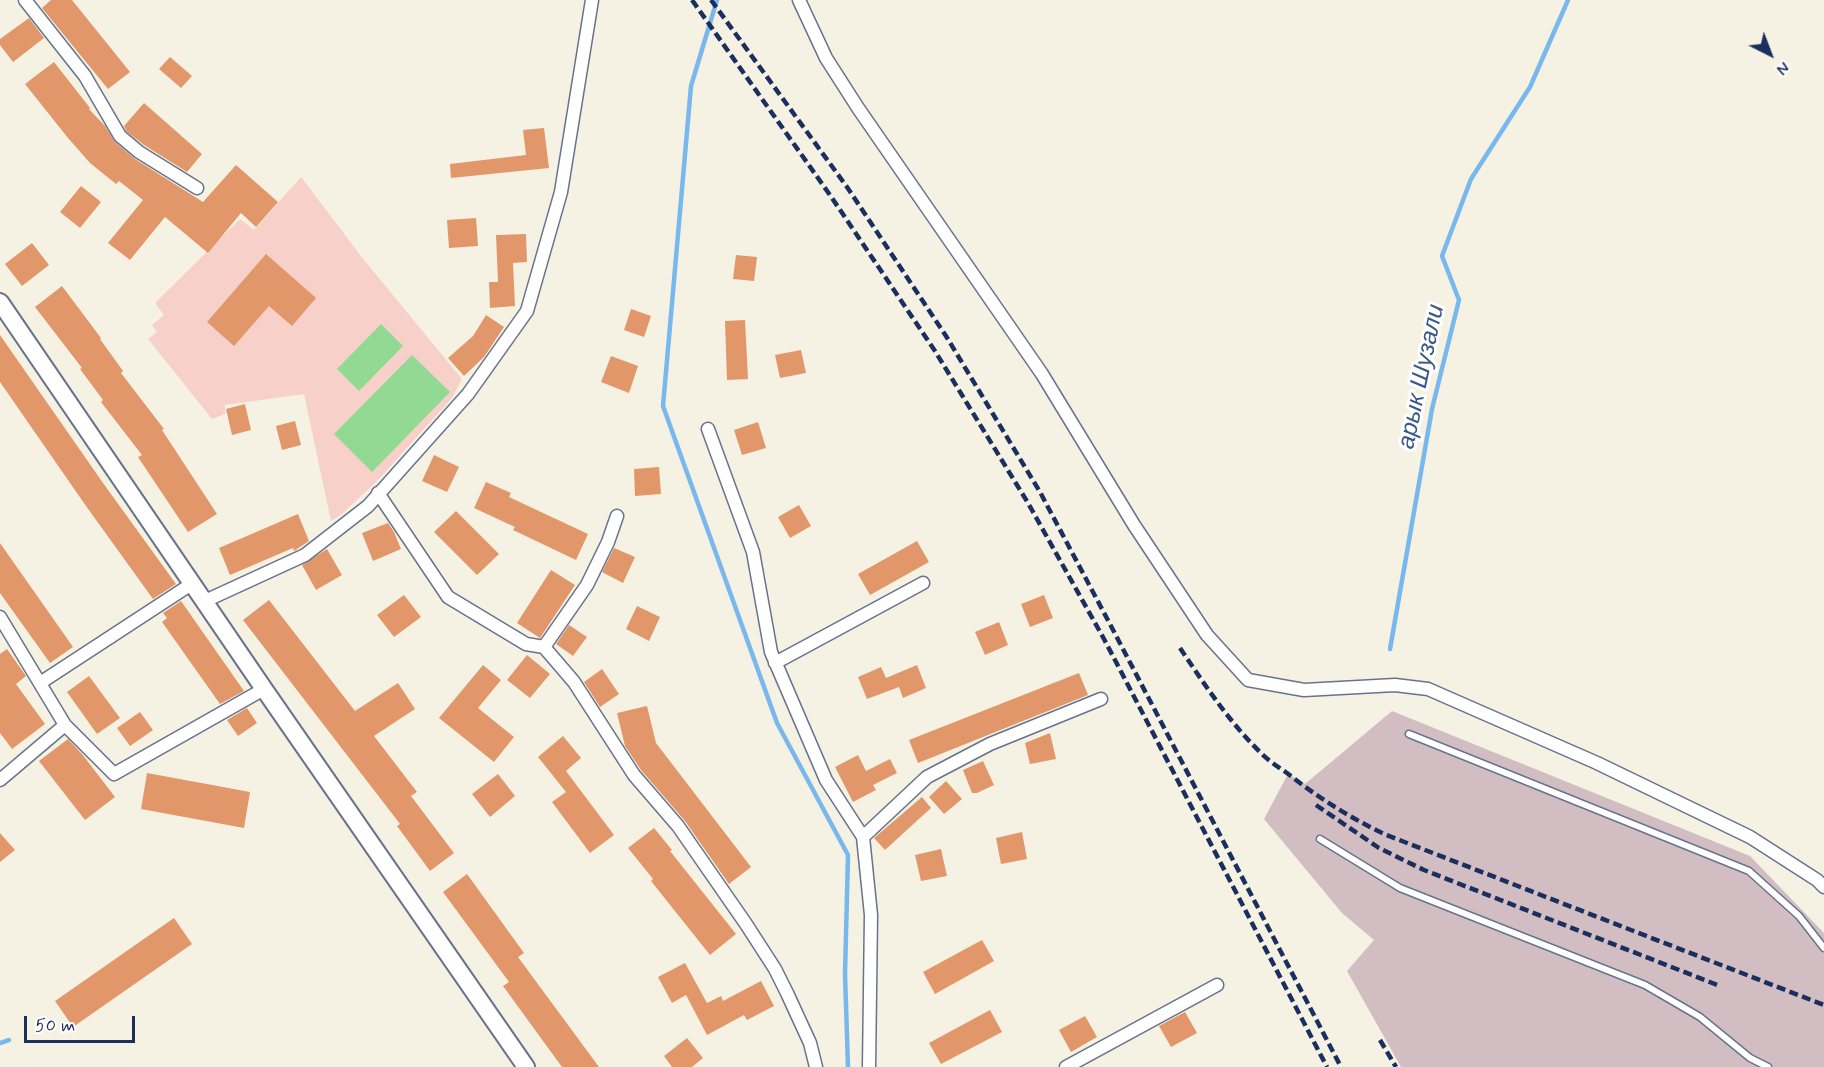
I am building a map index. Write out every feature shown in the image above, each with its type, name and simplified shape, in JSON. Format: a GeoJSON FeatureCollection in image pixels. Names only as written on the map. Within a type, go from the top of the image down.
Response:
{"type":"FeatureCollection","features":[{"type":"Feature","properties":{"kind":"main road"},"geometry":{"type":"LineString","coordinates":[[0,302],[526,1067]]}},
{"type":"Feature","properties":{"kind":"street"},"geometry":{"type":"LineString","coordinates":[[25,0],[85,76],[120,136],[139,152],[196,188]]}},
{"type":"Feature","properties":{"kind":"street"},"geometry":{"type":"LineString","coordinates":[[205,601],[305,555],[368,506],[468,394],[527,311],[561,192],[592,0]]}},
{"type":"Feature","properties":{"kind":"street"},"geometry":{"type":"LineString","coordinates":[[799,0],[826,58],[858,108],[1042,374],[1128,516],[1207,635],[1248,680],[1304,690],[1395,685],[1428,689],[1597,763],[1750,837],[1817,880],[1824,887]]}},
{"type":"Feature","properties":{"kind":"street"},"geometry":{"type":"LineString","coordinates":[[708,429],[753,552],[775,663],[826,780],[863,837],[871,915],[869,1067]]}},
{"type":"Feature","properties":{"kind":"street"},"geometry":{"type":"LineString","coordinates":[[378,493],[448,597],[525,644],[544,647],[574,682],[634,775],[678,826],[775,969],[810,1043],[816,1067]]}},
{"type":"Feature","properties":{"kind":"street"},"geometry":{"type":"LineString","coordinates":[[544,647],[586,585],[608,542],[617,516]]}},
{"type":"Feature","properties":{"kind":"street"},"geometry":{"type":"LineString","coordinates":[[40,683],[193,583]]}},
{"type":"Feature","properties":{"kind":"street"},"geometry":{"type":"LineString","coordinates":[[775,663],[923,583]]}},
{"type":"Feature","properties":{"kind":"street"},"geometry":{"type":"LineString","coordinates":[[0,617],[65,725],[114,774],[264,689]]}},
{"type":"Feature","properties":{"kind":"street"},"geometry":{"type":"LineString","coordinates":[[863,837],[927,777],[990,744],[1101,699]]}},
{"type":"Feature","properties":{"kind":"street"},"geometry":{"type":"LineString","coordinates":[[0,780],[65,725]]}},
{"type":"Feature","properties":{"kind":"street"},"geometry":{"type":"LineString","coordinates":[[1066,1067],[1217,986]]}},
{"type":"Feature","properties":{"kind":"lane"},"geometry":{"type":"LineString","coordinates":[[1409,734],[1749,871],[1799,916],[1824,948]]}},
{"type":"Feature","properties":{"kind":"lane"},"geometry":{"type":"LineString","coordinates":[[1320,839],[1400,888],[1645,985],[1700,1017],[1750,1058],[1768,1067]]}},
{"type":"Feature","properties":{"kind":"shaded area"},"geometry":{"type":"Polygon","coordinates":[[[301,177],[364,260],[462,379],[452,398],[379,479],[342,514],[331,521],[304,394],[225,405],[225,414],[212,419],[148,339],[157,332],[152,325],[164,315],[155,303],[240,219],[254,230],[301,177]]]}},
{"type":"Feature","properties":{"kind":"shaded area"},"geometry":{"type":"Polygon","coordinates":[[[1392,711],[1750,856],[1824,933],[1824,1067],[1401,1067],[1347,971],[1374,940],[1342,913],[1264,819],[1288,774],[1305,784],[1392,711]]]}},
{"type":"Feature","properties":{"kind":"green space"},"geometry":{"type":"Polygon","coordinates":[[[381,324],[403,346],[359,391],[337,369],[381,324]]]}},
{"type":"Feature","properties":{"kind":"green space"},"geometry":{"type":"Polygon","coordinates":[[[412,355],[450,392],[372,472],[334,434],[412,355]]]}},
{"type":"Feature","properties":{"kind":"building"},"geometry":{"type":"Polygon","coordinates":[[[51,0],[72,0],[130,72],[108,89],[42,8],[51,0]]]}},
{"type":"Feature","properties":{"kind":"building"},"geometry":{"type":"Polygon","coordinates":[[[29,18],[44,38],[13,62],[0,45],[0,39],[29,18]]]}},
{"type":"Feature","properties":{"kind":"building"},"geometry":{"type":"Polygon","coordinates":[[[170,57],[192,76],[181,88],[159,69],[170,57]]]}},
{"type":"Feature","properties":{"kind":"building"},"geometry":{"type":"Polygon","coordinates":[[[54,62],[115,142],[135,159],[203,202],[236,165],[278,202],[256,227],[241,213],[208,253],[165,217],[130,260],[108,243],[143,200],[119,181],[116,184],[90,163],[25,84],[54,62]]]}},
{"type":"Feature","properties":{"kind":"building"},"geometry":{"type":"Polygon","coordinates":[[[144,103],[202,154],[187,172],[126,131],[124,126],[144,103]]]}},
{"type":"Feature","properties":{"kind":"building"},"geometry":{"type":"Polygon","coordinates":[[[544,128],[549,168],[451,178],[450,164],[526,155],[523,130],[544,128]]]}},
{"type":"Feature","properties":{"kind":"building"},"geometry":{"type":"Polygon","coordinates":[[[81,186],[101,202],[80,228],[60,212],[81,186]]]}},
{"type":"Feature","properties":{"kind":"building"},"geometry":{"type":"Polygon","coordinates":[[[476,218],[478,246],[449,248],[447,220],[476,218]]]}},
{"type":"Feature","properties":{"kind":"building"},"geometry":{"type":"Polygon","coordinates":[[[526,234],[527,262],[513,263],[515,306],[490,308],[489,282],[498,282],[496,235],[526,234]]]}},
{"type":"Feature","properties":{"kind":"building"},"geometry":{"type":"Polygon","coordinates":[[[32,243],[49,265],[22,286],[5,264],[32,243]]]}},
{"type":"Feature","properties":{"kind":"building"},"geometry":{"type":"Polygon","coordinates":[[[266,254],[316,298],[292,326],[269,306],[234,346],[207,322],[266,254]]]}},
{"type":"Feature","properties":{"kind":"building"},"geometry":{"type":"Polygon","coordinates":[[[736,255],[757,257],[754,281],[733,279],[736,255]]]}},
{"type":"Feature","properties":{"kind":"building"},"geometry":{"type":"Polygon","coordinates":[[[62,286],[101,338],[123,371],[121,373],[164,429],[162,430],[217,514],[188,532],[138,457],[142,455],[101,402],[103,400],[80,369],[82,368],[35,307],[62,286]]]}},
{"type":"Feature","properties":{"kind":"building"},"geometry":{"type":"Polygon","coordinates":[[[631,309],[651,316],[644,337],[624,330],[631,309]]]}},
{"type":"Feature","properties":{"kind":"building"},"geometry":{"type":"Polygon","coordinates":[[[486,315],[504,327],[484,357],[464,376],[448,358],[473,336],[486,315]]]}},
{"type":"Feature","properties":{"kind":"building"},"geometry":{"type":"Polygon","coordinates":[[[745,320],[748,379],[727,380],[725,321],[745,320]]]}},
{"type":"Feature","properties":{"kind":"building"},"geometry":{"type":"Polygon","coordinates":[[[0,335],[176,584],[153,599],[0,382],[0,335]]]}},
{"type":"Feature","properties":{"kind":"building"},"geometry":{"type":"Polygon","coordinates":[[[801,350],[806,373],[780,378],[775,355],[801,350]]]}},
{"type":"Feature","properties":{"kind":"building"},"geometry":{"type":"Polygon","coordinates":[[[611,356],[638,366],[629,393],[601,382],[611,356]]]}},
{"type":"Feature","properties":{"kind":"building"},"geometry":{"type":"Polygon","coordinates":[[[245,404],[251,430],[232,435],[226,409],[245,404]]]}},
{"type":"Feature","properties":{"kind":"building"},"geometry":{"type":"Polygon","coordinates":[[[295,421],[301,445],[282,450],[276,426],[295,421]]]}},
{"type":"Feature","properties":{"kind":"building"},"geometry":{"type":"Polygon","coordinates":[[[758,422],[766,448],[742,455],[734,430],[758,422]]]}},
{"type":"Feature","properties":{"kind":"building"},"geometry":{"type":"Polygon","coordinates":[[[434,455],[459,467],[447,492],[422,481],[434,455]]]}},
{"type":"Feature","properties":{"kind":"building"},"geometry":{"type":"Polygon","coordinates":[[[659,467],[661,494],[635,496],[634,469],[659,467]]]}},
{"type":"Feature","properties":{"kind":"building"},"geometry":{"type":"Polygon","coordinates":[[[486,482],[511,493],[509,497],[588,534],[576,560],[513,530],[515,527],[474,508],[486,482]]]}},
{"type":"Feature","properties":{"kind":"building"},"geometry":{"type":"Polygon","coordinates":[[[799,505],[811,526],[790,538],[778,517],[799,505]]]}},
{"type":"Feature","properties":{"kind":"building"},"geometry":{"type":"Polygon","coordinates":[[[456,511],[499,554],[477,575],[434,532],[456,511]]]}},
{"type":"Feature","properties":{"kind":"building"},"geometry":{"type":"Polygon","coordinates":[[[298,514],[309,541],[294,551],[293,548],[230,575],[219,548],[298,514]]]}},
{"type":"Feature","properties":{"kind":"building"},"geometry":{"type":"Polygon","coordinates":[[[388,523],[401,549],[373,561],[362,533],[388,523]]]}},
{"type":"Feature","properties":{"kind":"building"},"geometry":{"type":"Polygon","coordinates":[[[917,541],[929,562],[870,595],[858,574],[917,541]]]}},
{"type":"Feature","properties":{"kind":"building"},"geometry":{"type":"Polygon","coordinates":[[[0,543],[73,647],[50,663],[0,593],[0,543]]]}},
{"type":"Feature","properties":{"kind":"building"},"geometry":{"type":"Polygon","coordinates":[[[614,548],[635,557],[623,583],[602,572],[614,548]]]}},
{"type":"Feature","properties":{"kind":"building"},"geometry":{"type":"Polygon","coordinates":[[[327,549],[342,575],[316,590],[302,565],[327,549]]]}},
{"type":"Feature","properties":{"kind":"building"},"geometry":{"type":"Polygon","coordinates":[[[551,570],[575,585],[540,638],[517,623],[551,570]]]}},
{"type":"Feature","properties":{"kind":"building"},"geometry":{"type":"Polygon","coordinates":[[[404,595],[421,617],[394,637],[377,615],[404,595]]]}},
{"type":"Feature","properties":{"kind":"building"},"geometry":{"type":"Polygon","coordinates":[[[1044,595],[1053,618],[1030,627],[1021,604],[1044,595]]]}},
{"type":"Feature","properties":{"kind":"building"},"geometry":{"type":"Polygon","coordinates":[[[269,600],[355,711],[398,683],[415,709],[374,736],[417,792],[411,796],[454,853],[430,871],[397,826],[400,824],[243,620],[269,600]]]}},
{"type":"Feature","properties":{"kind":"building"},"geometry":{"type":"Polygon","coordinates":[[[181,601],[244,691],[220,704],[162,622],[167,618],[163,613],[181,601]]]}},
{"type":"Feature","properties":{"kind":"building"},"geometry":{"type":"Polygon","coordinates":[[[637,606],[660,617],[649,641],[626,629],[637,606]]]}},
{"type":"Feature","properties":{"kind":"building"},"geometry":{"type":"Polygon","coordinates":[[[999,622],[1008,645],[985,655],[975,632],[999,622]]]}},
{"type":"Feature","properties":{"kind":"building"},"geometry":{"type":"Polygon","coordinates":[[[569,625],[587,637],[573,656],[556,644],[569,625]]]}},
{"type":"Feature","properties":{"kind":"building"},"geometry":{"type":"Polygon","coordinates":[[[7,649],[26,676],[16,684],[45,724],[12,749],[0,733],[0,654],[7,649]]]}},
{"type":"Feature","properties":{"kind":"building"},"geometry":{"type":"Polygon","coordinates":[[[527,655],[550,674],[530,698],[507,680],[527,655]]]}},
{"type":"Feature","properties":{"kind":"building"},"geometry":{"type":"Polygon","coordinates":[[[483,665],[501,680],[478,708],[514,737],[494,762],[439,718],[483,665]]]}},
{"type":"Feature","properties":{"kind":"building"},"geometry":{"type":"Polygon","coordinates":[[[917,665],[926,688],[903,698],[899,687],[867,699],[858,677],[881,667],[886,678],[917,665]]]}},
{"type":"Feature","properties":{"kind":"building"},"geometry":{"type":"Polygon","coordinates":[[[602,669],[619,694],[600,707],[584,682],[602,669]]]}},
{"type":"Feature","properties":{"kind":"building"},"geometry":{"type":"Polygon","coordinates":[[[1079,673],[1088,695],[918,763],[909,740],[1079,673]]]}},
{"type":"Feature","properties":{"kind":"building"},"geometry":{"type":"Polygon","coordinates":[[[89,676],[120,718],[97,734],[67,692],[89,676]]]}},
{"type":"Feature","properties":{"kind":"building"},"geometry":{"type":"Polygon","coordinates":[[[647,706],[656,743],[751,867],[729,884],[685,821],[641,770],[625,746],[617,713],[647,706]]]}},
{"type":"Feature","properties":{"kind":"building"},"geometry":{"type":"Polygon","coordinates":[[[247,708],[257,723],[238,736],[227,720],[247,708]]]}},
{"type":"Feature","properties":{"kind":"building"},"geometry":{"type":"Polygon","coordinates":[[[140,712],[153,730],[130,746],[117,728],[140,712]]]}},
{"type":"Feature","properties":{"kind":"building"},"geometry":{"type":"Polygon","coordinates":[[[1050,733],[1056,759],[1030,764],[1025,743],[1050,733]]]}},
{"type":"Feature","properties":{"kind":"building"},"geometry":{"type":"Polygon","coordinates":[[[563,736],[581,758],[566,771],[614,835],[590,853],[552,802],[566,792],[538,757],[563,736]]]}},
{"type":"Feature","properties":{"kind":"building"},"geometry":{"type":"Polygon","coordinates":[[[68,739],[115,797],[85,820],[39,761],[68,739]]]}},
{"type":"Feature","properties":{"kind":"building"},"geometry":{"type":"Polygon","coordinates":[[[858,755],[866,771],[890,759],[897,773],[873,785],[876,790],[853,802],[835,767],[858,755]]]}},
{"type":"Feature","properties":{"kind":"building"},"geometry":{"type":"Polygon","coordinates":[[[983,761],[994,785],[972,793],[963,770],[983,761]]]}},
{"type":"Feature","properties":{"kind":"building"},"geometry":{"type":"Polygon","coordinates":[[[147,773],[250,792],[244,828],[141,809],[147,773]]]}},
{"type":"Feature","properties":{"kind":"building"},"geometry":{"type":"Polygon","coordinates":[[[498,774],[515,796],[490,817],[472,794],[498,774]]]}},
{"type":"Feature","properties":{"kind":"building"},"geometry":{"type":"Polygon","coordinates":[[[946,781],[962,799],[944,814],[929,797],[946,781]]]}},
{"type":"Feature","properties":{"kind":"building"},"geometry":{"type":"Polygon","coordinates":[[[922,797],[931,808],[885,850],[874,838],[922,797]]]}},
{"type":"Feature","properties":{"kind":"building"},"geometry":{"type":"Polygon","coordinates":[[[654,828],[736,934],[710,955],[651,881],[653,879],[628,848],[654,828]]]}},
{"type":"Feature","properties":{"kind":"building"},"geometry":{"type":"Polygon","coordinates":[[[1022,832],[1027,859],[1001,864],[996,838],[1022,832]]]}},
{"type":"Feature","properties":{"kind":"building"},"geometry":{"type":"Polygon","coordinates":[[[0,833],[15,850],[0,862],[0,833]]]}},
{"type":"Feature","properties":{"kind":"building"},"geometry":{"type":"Polygon","coordinates":[[[941,849],[947,876],[921,881],[915,855],[941,849]]]}},
{"type":"Feature","properties":{"kind":"building"},"geometry":{"type":"Polygon","coordinates":[[[467,874],[524,953],[518,957],[599,1067],[562,1067],[503,986],[509,982],[443,892],[467,874]]]}},
{"type":"Feature","properties":{"kind":"building"},"geometry":{"type":"Polygon","coordinates":[[[174,918],[192,944],[73,1027],[55,1001],[174,918]]]}},
{"type":"Feature","properties":{"kind":"building"},"geometry":{"type":"Polygon","coordinates":[[[982,940],[994,961],[935,994],[923,972],[982,940]]]}},
{"type":"Feature","properties":{"kind":"building"},"geometry":{"type":"Polygon","coordinates":[[[685,963],[707,1003],[721,996],[723,1001],[761,981],[774,1006],[747,1020],[744,1015],[707,1035],[686,995],[672,1003],[658,977],[685,963]]]}},
{"type":"Feature","properties":{"kind":"building"},"geometry":{"type":"Polygon","coordinates":[[[990,1010],[1002,1032],[941,1064],[929,1043],[990,1010]]]}},
{"type":"Feature","properties":{"kind":"building"},"geometry":{"type":"Polygon","coordinates":[[[1185,1012],[1197,1033],[1171,1047],[1159,1026],[1185,1012]]]}},
{"type":"Feature","properties":{"kind":"building"},"geometry":{"type":"Polygon","coordinates":[[[1085,1016],[1097,1037],[1071,1052],[1059,1030],[1085,1016]]]}},
{"type":"Feature","properties":{"kind":"building"},"geometry":{"type":"Polygon","coordinates":[[[687,1038],[703,1058],[692,1067],[672,1067],[664,1056],[687,1038]]]}},
{"type":"Feature","properties":{"kind":"waterway"},"geometry":{"type":"LineString","coordinates":[[717,0],[691,86],[663,406],[777,723],[848,855],[845,974],[848,1067]]}},
{"type":"Feature","properties":{"kind":"waterway","name":"арык Шузали"},"geometry":{"type":"LineString","coordinates":[[1390,649],[1432,409],[1459,300],[1442,256],[1471,179],[1530,87],[1568,0]]}},
{"type":"Feature","properties":{"kind":"waterway"},"geometry":{"type":"LineString","coordinates":[[0,1043],[9,1040]]}},
{"type":"Feature","properties":{"kind":"railway"},"geometry":{"type":"LineString","coordinates":[[692,0],[830,195],[935,351],[1028,503],[1104,639],[1327,1067]]}},
{"type":"Feature","properties":{"kind":"railway"},"geometry":{"type":"LineString","coordinates":[[711,0],[847,187],[946,336],[1040,492],[1341,1067]]}},
{"type":"Feature","properties":{"kind":"railway"},"geometry":{"type":"LineString","coordinates":[[1180,648],[1228,716],[1261,753],[1310,790],[1358,821],[1384,834],[1824,1005]]}},
{"type":"Feature","properties":{"kind":"railway"},"geometry":{"type":"LineString","coordinates":[[1316,805],[1379,848],[1424,870],[1720,986]]}},
{"type":"Feature","properties":{"kind":"railway"},"geometry":{"type":"LineString","coordinates":[[1380,1040],[1396,1067]]}}]}
